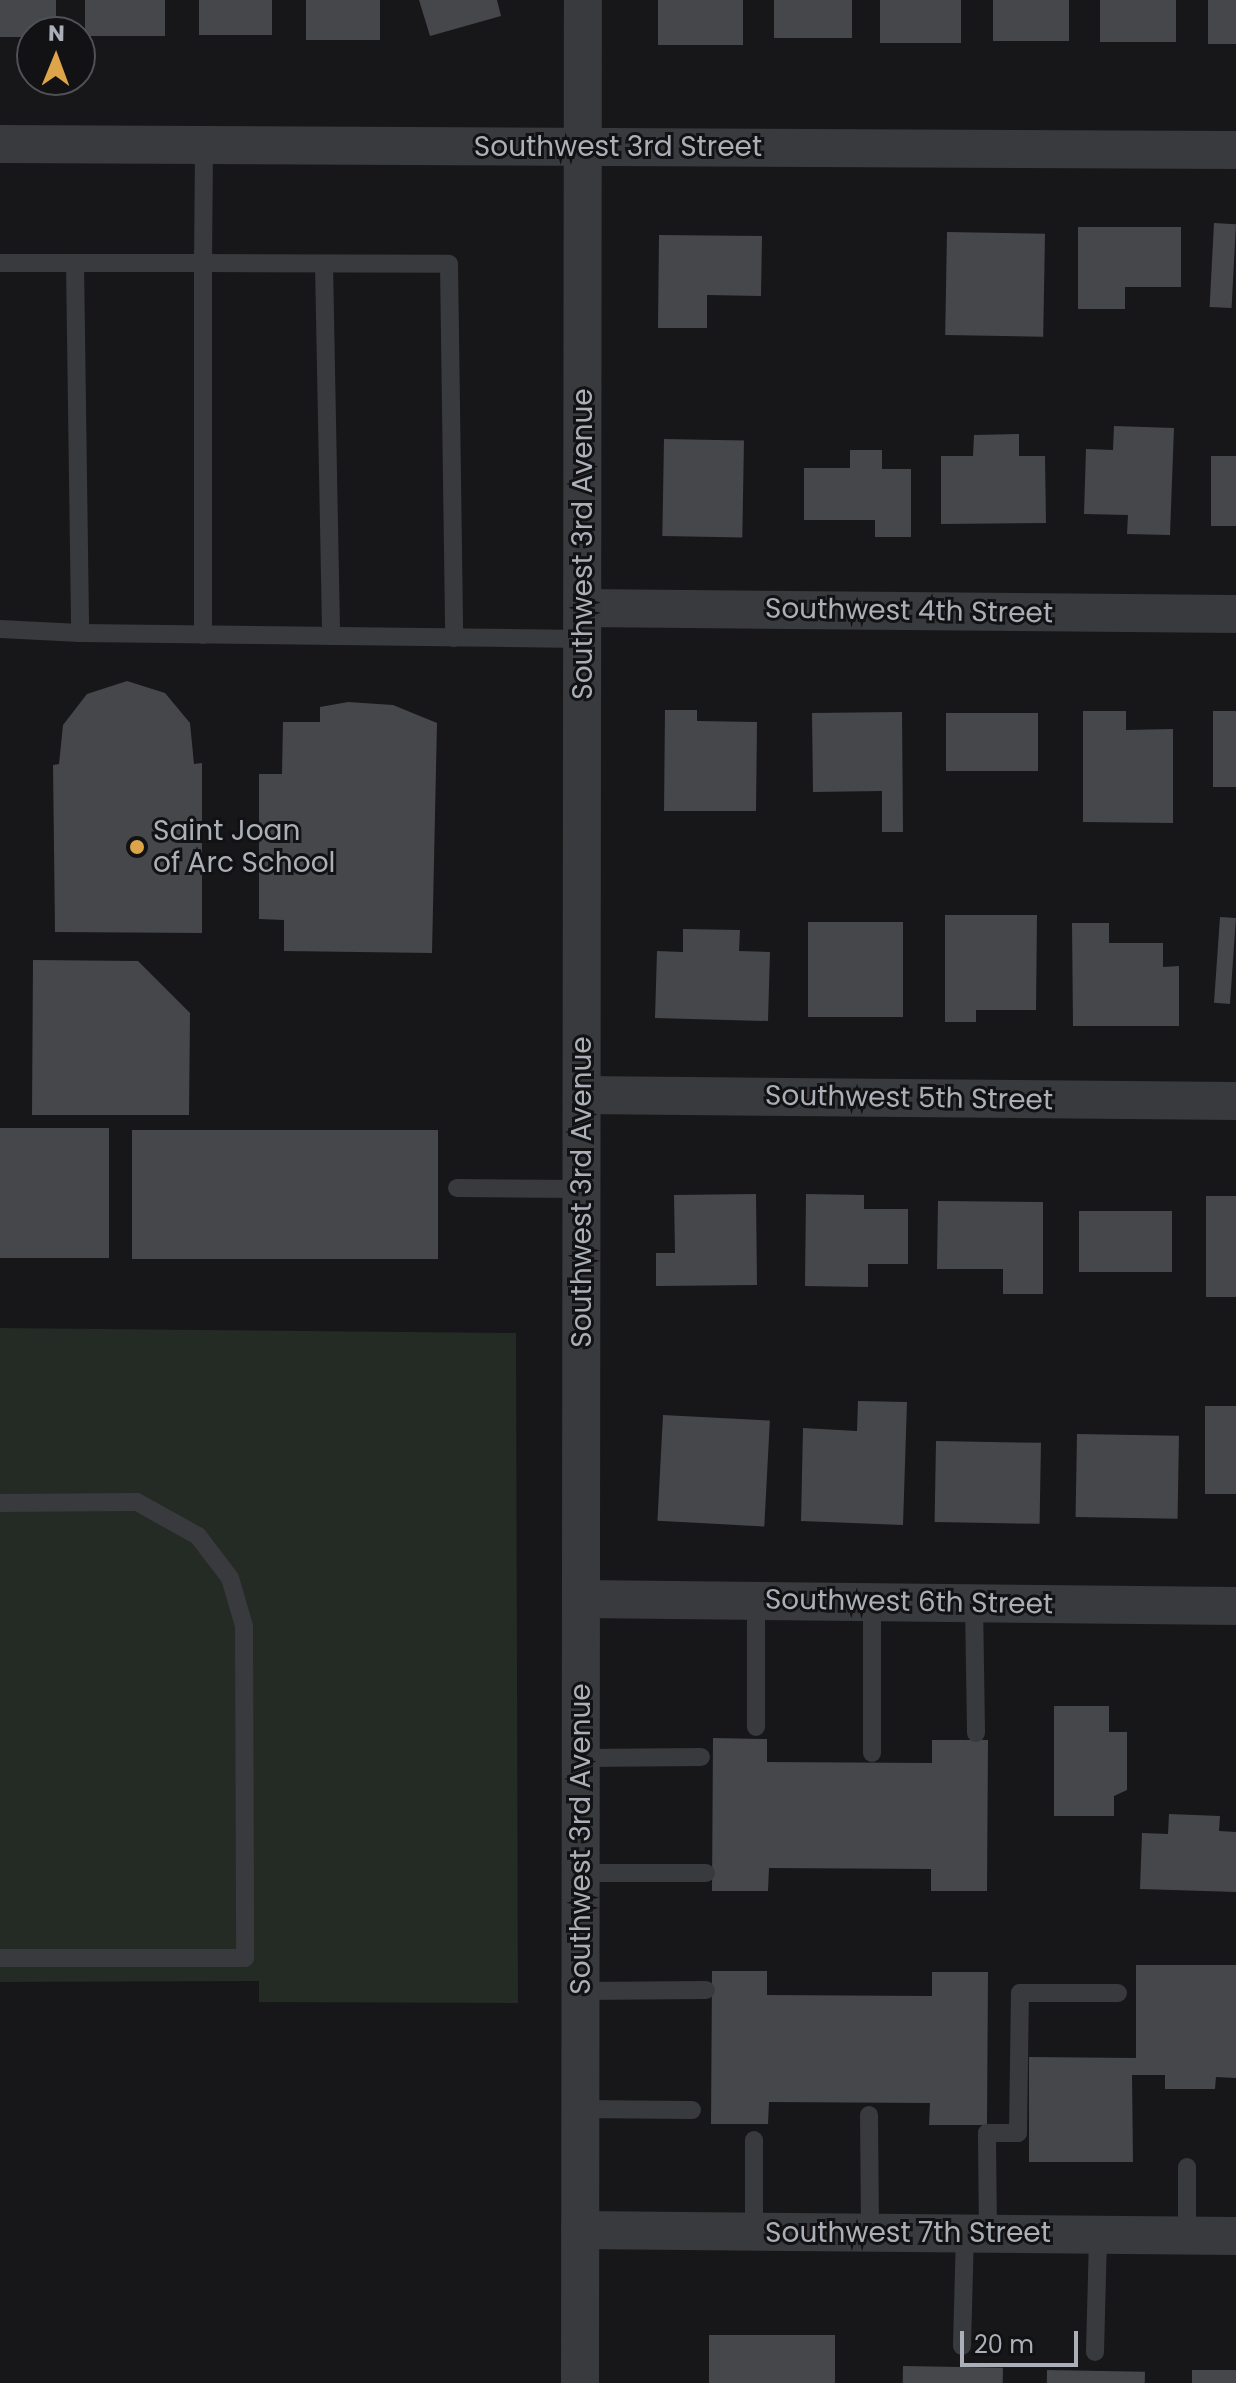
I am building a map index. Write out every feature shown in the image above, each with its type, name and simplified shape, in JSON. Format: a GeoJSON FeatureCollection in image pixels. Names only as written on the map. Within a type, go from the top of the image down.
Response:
{"type":"FeatureCollection","features":[{"type":"Feature","properties":{"kind":"street","name":"Southwest 3rd Avenue"},"geometry":{"type":"LineString","coordinates":[[580,2383],[583,0]]}},
{"type":"Feature","properties":{"kind":"street","name":"Southwest 3rd Street"},"geometry":{"type":"LineString","coordinates":[[0,144],[1236,150]]}},
{"type":"Feature","properties":{"kind":"street","name":"Southwest 4th Street"},"geometry":{"type":"LineString","coordinates":[[583,624],[1236,614]]}},
{"type":"Feature","properties":{"kind":"street","name":"Southwest 5th Street"},"geometry":{"type":"LineString","coordinates":[[582,1095],[1236,1101]]}},
{"type":"Feature","properties":{"kind":"street","name":"Southwest 6th Street"},"geometry":{"type":"LineString","coordinates":[[581,1599],[1236,1606]]}},
{"type":"Feature","properties":{"kind":"street","name":"Southwest 7th Street"},"geometry":{"type":"LineString","coordinates":[[580,2230],[1236,2236]]}},
{"type":"Feature","properties":{"kind":"lane"},"geometry":{"type":"LineString","coordinates":[[203,635],[204,145]]}},
{"type":"Feature","properties":{"kind":"lane"},"geometry":{"type":"LineString","coordinates":[[0,263],[449,264],[454,638]]}},
{"type":"Feature","properties":{"kind":"lane"},"geometry":{"type":"LineString","coordinates":[[75,263],[80,633]]}},
{"type":"Feature","properties":{"kind":"lane"},"geometry":{"type":"LineString","coordinates":[[324,264],[331,636]]}},
{"type":"Feature","properties":{"kind":"lane"},"geometry":{"type":"LineString","coordinates":[[0,629],[80,633],[454,638],[583,624]]}},
{"type":"Feature","properties":{"kind":"lane"},"geometry":{"type":"LineString","coordinates":[[457,1188],[581,1189]]}},
{"type":"Feature","properties":{"kind":"lane"},"geometry":{"type":"LineString","coordinates":[[0,1503],[137,1502],[198,1536],[230,1578],[244,1626],[245,1910],[245,1958],[0,1958]]}},
{"type":"Feature","properties":{"kind":"lane"},"geometry":{"type":"LineString","coordinates":[[756,1601],[756,1727]]}},
{"type":"Feature","properties":{"kind":"lane"},"geometry":{"type":"LineString","coordinates":[[872,1602],[872,1753]]}},
{"type":"Feature","properties":{"kind":"lane"},"geometry":{"type":"LineString","coordinates":[[974,1603],[976,1733]]}},
{"type":"Feature","properties":{"kind":"lane"},"geometry":{"type":"LineString","coordinates":[[581,1758],[701,1757]]}},
{"type":"Feature","properties":{"kind":"lane"},"geometry":{"type":"LineString","coordinates":[[581,1873],[706,1873]]}},
{"type":"Feature","properties":{"kind":"lane"},"geometry":{"type":"LineString","coordinates":[[581,1991],[706,1990]]}},
{"type":"Feature","properties":{"kind":"lane"},"geometry":{"type":"LineString","coordinates":[[962,2346],[987,2133],[1018,2133],[1020,1993],[1118,1993]]}},
{"type":"Feature","properties":{"kind":"lane"},"geometry":{"type":"LineString","coordinates":[[581,2109],[692,2110]]}},
{"type":"Feature","properties":{"kind":"lane"},"geometry":{"type":"LineString","coordinates":[[869,2115],[870,2233]]}},
{"type":"Feature","properties":{"kind":"lane"},"geometry":{"type":"LineString","coordinates":[[754,2140],[754,2232]]}},
{"type":"Feature","properties":{"kind":"lane"},"geometry":{"type":"LineString","coordinates":[[1187,2167],[1187,2236]]}},
{"type":"Feature","properties":{"kind":"lane"},"geometry":{"type":"LineString","coordinates":[[1095,2352],[1098,2235]]}},
{"type":"Feature","properties":{"kind":"shaded area"},"geometry":{"type":"Polygon","coordinates":[[[0,1328],[516,1333],[518,2003],[259,2002],[259,1981],[0,1982],[0,1328]]]}},
{"type":"Feature","properties":{"kind":"building"},"geometry":{"type":"Polygon","coordinates":[[[0,0],[56,0],[56,16],[16,16],[16,37],[0,37],[0,0]]]}},
{"type":"Feature","properties":{"kind":"building"},"geometry":{"type":"Polygon","coordinates":[[[85,0],[165,0],[165,36],[96,36],[96,16],[85,16],[85,0]]]}},
{"type":"Feature","properties":{"kind":"building"},"geometry":{"type":"Polygon","coordinates":[[[199,0],[272,0],[272,35],[199,35],[199,0]]]}},
{"type":"Feature","properties":{"kind":"building"},"geometry":{"type":"Polygon","coordinates":[[[306,0],[380,0],[380,40],[306,40],[306,0]]]}},
{"type":"Feature","properties":{"kind":"building"},"geometry":{"type":"Polygon","coordinates":[[[419,0],[497,0],[501,16],[430,36],[419,0]]]}},
{"type":"Feature","properties":{"kind":"building"},"geometry":{"type":"Polygon","coordinates":[[[658,0],[743,0],[743,45],[658,45],[658,0]]]}},
{"type":"Feature","properties":{"kind":"building"},"geometry":{"type":"Polygon","coordinates":[[[774,0],[852,0],[852,38],[774,38],[774,0]]]}},
{"type":"Feature","properties":{"kind":"building"},"geometry":{"type":"Polygon","coordinates":[[[880,0],[961,0],[961,43],[880,43],[880,0]]]}},
{"type":"Feature","properties":{"kind":"building"},"geometry":{"type":"Polygon","coordinates":[[[993,0],[1069,0],[1069,41],[993,41],[993,0]]]}},
{"type":"Feature","properties":{"kind":"building"},"geometry":{"type":"Polygon","coordinates":[[[1100,0],[1176,0],[1176,42],[1100,42],[1100,0]]]}},
{"type":"Feature","properties":{"kind":"building"},"geometry":{"type":"Polygon","coordinates":[[[1208,0],[1236,0],[1236,44],[1208,44],[1208,0]]]}},
{"type":"Feature","properties":{"kind":"building"},"geometry":{"type":"Polygon","coordinates":[[[1214,223],[1236,224],[1232,308],[1210,307],[1214,223]]]}},
{"type":"Feature","properties":{"kind":"building"},"geometry":{"type":"Polygon","coordinates":[[[1078,227],[1181,227],[1181,287],[1125,287],[1125,309],[1078,309],[1078,227]]]}},
{"type":"Feature","properties":{"kind":"building"},"geometry":{"type":"Polygon","coordinates":[[[947,232],[1045,234],[1043,337],[945,335],[947,232]]]}},
{"type":"Feature","properties":{"kind":"building"},"geometry":{"type":"Polygon","coordinates":[[[659,235],[762,236],[761,296],[707,295],[707,328],[658,328],[659,235]]]}},
{"type":"Feature","properties":{"kind":"building"},"geometry":{"type":"Polygon","coordinates":[[[1114,426],[1174,428],[1170,535],[1127,534],[1128,515],[1084,514],[1086,449],[1113,450],[1114,426]]]}},
{"type":"Feature","properties":{"kind":"building"},"geometry":{"type":"Polygon","coordinates":[[[1019,434],[1019,456],[1045,456],[1046,523],[941,524],[941,456],[973,456],[974,435],[1019,434]]]}},
{"type":"Feature","properties":{"kind":"building"},"geometry":{"type":"Polygon","coordinates":[[[664,439],[744,440],[742,537],[662,536],[664,439]]]}},
{"type":"Feature","properties":{"kind":"building"},"geometry":{"type":"Polygon","coordinates":[[[850,450],[882,450],[882,469],[911,469],[911,537],[875,537],[875,520],[804,520],[804,468],[850,468],[850,450]]]}},
{"type":"Feature","properties":{"kind":"building"},"geometry":{"type":"Polygon","coordinates":[[[1211,456],[1236,456],[1236,526],[1211,526],[1211,456]]]}},
{"type":"Feature","properties":{"kind":"building"},"geometry":{"type":"Polygon","coordinates":[[[127,681],[165,693],[190,723],[194,764],[202,763],[202,933],[55,932],[53,765],[59,764],[63,725],[87,694],[127,681]]]}},
{"type":"Feature","properties":{"kind":"building"},"geometry":{"type":"Polygon","coordinates":[[[348,702],[393,705],[437,723],[432,953],[284,951],[284,920],[259,919],[259,774],[282,774],[283,722],[320,722],[320,707],[348,702]]]}},
{"type":"Feature","properties":{"kind":"building"},"geometry":{"type":"Polygon","coordinates":[[[665,710],[697,710],[697,721],[757,722],[756,811],[664,811],[665,710]]]}},
{"type":"Feature","properties":{"kind":"building"},"geometry":{"type":"Polygon","coordinates":[[[1083,711],[1126,711],[1126,730],[1173,729],[1173,823],[1083,822],[1083,711]]]}},
{"type":"Feature","properties":{"kind":"building"},"geometry":{"type":"Polygon","coordinates":[[[1213,711],[1236,711],[1236,787],[1213,787],[1213,711]]]}},
{"type":"Feature","properties":{"kind":"building"},"geometry":{"type":"Polygon","coordinates":[[[902,712],[903,832],[882,832],[882,791],[813,792],[812,713],[902,712]]]}},
{"type":"Feature","properties":{"kind":"building"},"geometry":{"type":"Polygon","coordinates":[[[946,713],[1038,713],[1038,771],[946,771],[946,713]]]}},
{"type":"Feature","properties":{"kind":"building"},"geometry":{"type":"Polygon","coordinates":[[[945,915],[1037,915],[1036,1010],[976,1010],[976,1022],[945,1022],[945,915]]]}},
{"type":"Feature","properties":{"kind":"building"},"geometry":{"type":"Polygon","coordinates":[[[1220,917],[1236,918],[1230,1004],[1214,1003],[1220,917]]]}},
{"type":"Feature","properties":{"kind":"building"},"geometry":{"type":"Polygon","coordinates":[[[808,922],[903,922],[903,1017],[808,1017],[808,922]]]}},
{"type":"Feature","properties":{"kind":"building"},"geometry":{"type":"Polygon","coordinates":[[[1072,923],[1109,923],[1109,943],[1163,943],[1163,967],[1179,966],[1179,1026],[1073,1026],[1072,923]]]}},
{"type":"Feature","properties":{"kind":"building"},"geometry":{"type":"Polygon","coordinates":[[[683,929],[740,930],[739,951],[770,952],[768,1021],[655,1018],[657,951],[683,952],[683,929]]]}},
{"type":"Feature","properties":{"kind":"building"},"geometry":{"type":"Polygon","coordinates":[[[33,960],[138,961],[190,1013],[189,1115],[32,1115],[33,960]]]}},
{"type":"Feature","properties":{"kind":"building"},"geometry":{"type":"Polygon","coordinates":[[[0,1128],[109,1128],[109,1258],[0,1258],[0,1128]]]}},
{"type":"Feature","properties":{"kind":"building"},"geometry":{"type":"Polygon","coordinates":[[[132,1130],[438,1130],[438,1259],[132,1259],[132,1130]]]}},
{"type":"Feature","properties":{"kind":"building"},"geometry":{"type":"Polygon","coordinates":[[[756,1194],[757,1285],[656,1286],[656,1253],[675,1253],[674,1195],[756,1194]]]}},
{"type":"Feature","properties":{"kind":"building"},"geometry":{"type":"Polygon","coordinates":[[[806,1194],[864,1195],[864,1209],[908,1209],[908,1264],[868,1264],[868,1287],[805,1286],[806,1194]]]}},
{"type":"Feature","properties":{"kind":"building"},"geometry":{"type":"Polygon","coordinates":[[[1206,1196],[1236,1196],[1236,1297],[1206,1297],[1206,1196]]]}},
{"type":"Feature","properties":{"kind":"building"},"geometry":{"type":"Polygon","coordinates":[[[938,1201],[1043,1202],[1043,1294],[1003,1294],[1003,1269],[937,1269],[938,1201]]]}},
{"type":"Feature","properties":{"kind":"building"},"geometry":{"type":"Polygon","coordinates":[[[1079,1211],[1172,1211],[1172,1272],[1079,1272],[1079,1211]]]}},
{"type":"Feature","properties":{"kind":"building"},"geometry":{"type":"Polygon","coordinates":[[[858,1401],[907,1402],[903,1525],[801,1521],[803,1428],[857,1431],[858,1401]]]}},
{"type":"Feature","properties":{"kind":"building"},"geometry":{"type":"Polygon","coordinates":[[[1205,1406],[1236,1406],[1236,1494],[1205,1494],[1205,1406]]]}},
{"type":"Feature","properties":{"kind":"building"},"geometry":{"type":"Polygon","coordinates":[[[663,1415],[770,1421],[764,1526],[657,1521],[663,1415]]]}},
{"type":"Feature","properties":{"kind":"building"},"geometry":{"type":"Polygon","coordinates":[[[1077,1434],[1179,1436],[1178,1519],[1076,1517],[1077,1434]]]}},
{"type":"Feature","properties":{"kind":"building"},"geometry":{"type":"Polygon","coordinates":[[[936,1441],[1041,1443],[1040,1524],[935,1522],[936,1441]]]}},
{"type":"Feature","properties":{"kind":"building"},"geometry":{"type":"Polygon","coordinates":[[[1054,1706],[1109,1706],[1109,1732],[1127,1732],[1127,1790],[1114,1796],[1114,1816],[1054,1816],[1054,1706]]]}},
{"type":"Feature","properties":{"kind":"building"},"geometry":{"type":"Polygon","coordinates":[[[713,1738],[767,1739],[767,1762],[932,1763],[932,1740],[988,1740],[987,1891],[931,1891],[931,1869],[769,1868],[768,1891],[712,1891],[713,1738]]]}},
{"type":"Feature","properties":{"kind":"building"},"geometry":{"type":"Polygon","coordinates":[[[1169,1814],[1220,1816],[1219,1831],[1236,1832],[1236,1892],[1140,1889],[1142,1833],[1168,1834],[1169,1814]]]}},
{"type":"Feature","properties":{"kind":"building"},"geometry":{"type":"Polygon","coordinates":[[[1136,1965],[1236,1965],[1236,2078],[1216,2077],[1215,2089],[1165,2089],[1165,2075],[1132,2075],[1133,2162],[1029,2162],[1029,2057],[1136,2058],[1136,1965]]]}},
{"type":"Feature","properties":{"kind":"building"},"geometry":{"type":"Polygon","coordinates":[[[712,1971],[767,1971],[767,1995],[932,1996],[932,1972],[988,1972],[987,2125],[929,2125],[930,2103],[769,2102],[768,2124],[711,2124],[712,1971]]]}},
{"type":"Feature","properties":{"kind":"building"},"geometry":{"type":"Polygon","coordinates":[[[709,2335],[835,2335],[835,2383],[709,2383],[709,2335]]]}},
{"type":"Feature","properties":{"kind":"building"},"geometry":{"type":"Polygon","coordinates":[[[903,2366],[1003,2368],[1003,2383],[903,2383],[903,2366]]]}},
{"type":"Feature","properties":{"kind":"building"},"geometry":{"type":"Polygon","coordinates":[[[1047,2370],[1145,2372],[1145,2383],[1047,2383],[1047,2370]]]}},
{"type":"Feature","properties":{"kind":"building"},"geometry":{"type":"Polygon","coordinates":[[[1192,2370],[1236,2370],[1236,2383],[1192,2383],[1192,2370]]]}},
{"type":"Feature","properties":{"kind":"place","name":"Saint Joan of Arc School"},"geometry":{"type":"Point","coordinates":[137,847]}}]}
